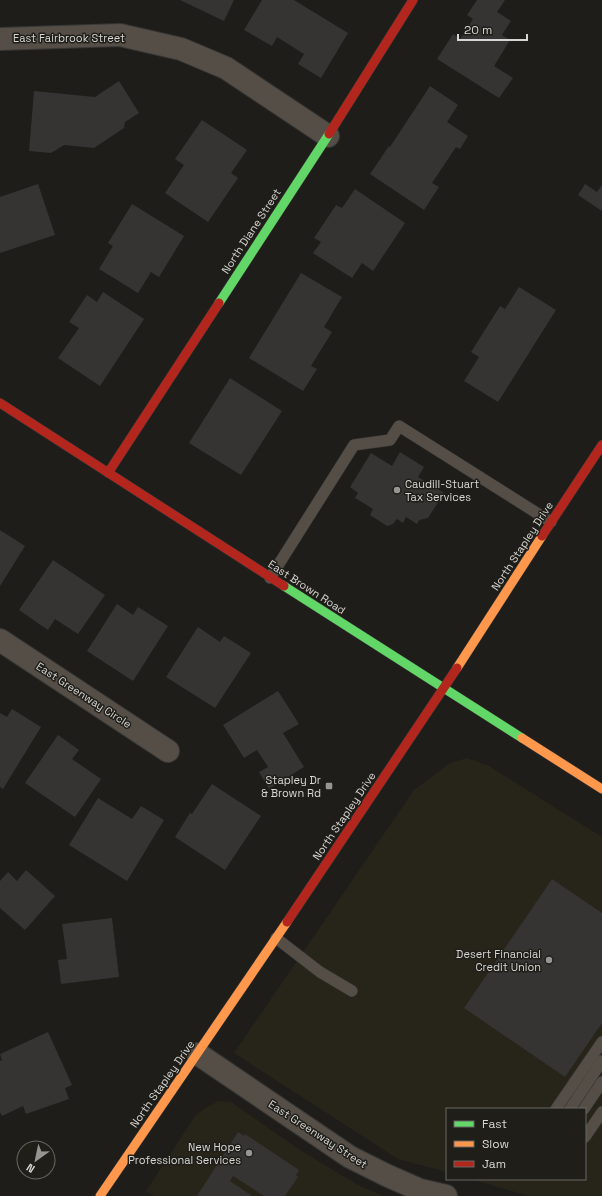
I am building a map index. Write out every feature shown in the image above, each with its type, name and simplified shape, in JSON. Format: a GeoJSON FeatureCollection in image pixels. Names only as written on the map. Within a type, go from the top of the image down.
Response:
{"type":"FeatureCollection","features":[{"type":"Feature","properties":{"kind":"main road","name":"North Diane Street"},"geometry":{"type":"LineString","coordinates":[[108,473],[328,136],[413,0]]}},
{"type":"Feature","properties":{"kind":"main road","name":"East Brown Road"},"geometry":{"type":"LineString","coordinates":[[0,404],[602,789]]}},
{"type":"Feature","properties":{"kind":"main road","name":"North Stapley Drive"},"geometry":{"type":"LineString","coordinates":[[100,1196],[276,938],[517,577],[602,445]]}},
{"type":"Feature","properties":{"kind":"street","name":"East Fairbrook Street"},"geometry":{"type":"LineString","coordinates":[[0,38],[120,35],[181,49],[226,68],[328,136]]}},
{"type":"Feature","properties":{"kind":"street","name":"East Greenway Circle"},"geometry":{"type":"LineString","coordinates":[[0,640],[168,751]]}},
{"type":"Feature","properties":{"kind":"street","name":"East Greenway Street"},"geometry":{"type":"LineString","coordinates":[[198,1054],[350,1157],[420,1190],[446,1196]]}},
{"type":"Feature","properties":{"kind":"lane"},"geometry":{"type":"LineString","coordinates":[[270,578],[354,445],[390,440],[399,426],[552,522]]}},
{"type":"Feature","properties":{"kind":"lane"},"geometry":{"type":"LineString","coordinates":[[276,938],[320,972],[352,991]]}},
{"type":"Feature","properties":{"kind":"lane"},"geometry":{"type":"LineString","coordinates":[[557,1108],[602,1042]]}},
{"type":"Feature","properties":{"kind":"lane"},"geometry":{"type":"LineString","coordinates":[[571,1108],[602,1061]]}},
{"type":"Feature","properties":{"kind":"lane"},"geometry":{"type":"LineString","coordinates":[[585,1108],[602,1082]]}},
{"type":"Feature","properties":{"kind":"lane"},"geometry":{"type":"LineString","coordinates":[[586,1136],[602,1112]]}},
{"type":"Feature","properties":{"kind":"shaded area"},"geometry":{"type":"Polygon","coordinates":[[[467,758],[489,766],[602,837],[602,1196],[529,1196],[473,1180],[586,1180],[586,1108],[446,1108],[446,1172],[398,1159],[234,1053],[414,790],[450,763],[467,758]]]}},
{"type":"Feature","properties":{"kind":"shaded area"},"geometry":{"type":"Polygon","coordinates":[[[219,1101],[231,1102],[303,1152],[358,1185],[383,1196],[153,1196],[146,1191],[195,1116],[205,1108],[219,1101]]]}},
{"type":"Feature","properties":{"kind":"building"},"geometry":{"type":"Polygon","coordinates":[[[180,0],[234,0],[224,21],[180,0]]]}},
{"type":"Feature","properties":{"kind":"building"},"geometry":{"type":"Polygon","coordinates":[[[262,0],[294,0],[348,33],[321,78],[298,64],[304,54],[277,37],[272,46],[244,30],[262,0]]]}},
{"type":"Feature","properties":{"kind":"building"},"geometry":{"type":"Polygon","coordinates":[[[477,0],[505,0],[497,12],[511,21],[502,35],[510,40],[494,66],[513,78],[499,98],[437,59],[453,34],[460,39],[473,19],[467,15],[477,0]]]}},
{"type":"Feature","properties":{"kind":"building"},"geometry":{"type":"Polygon","coordinates":[[[119,81],[139,113],[125,122],[124,128],[94,148],[64,145],[51,153],[29,151],[34,91],[95,97],[119,81]]]}},
{"type":"Feature","properties":{"kind":"building"},"geometry":{"type":"Polygon","coordinates":[[[430,86],[458,105],[447,122],[468,136],[460,149],[456,147],[432,183],[439,187],[424,210],[370,174],[389,146],[390,147],[430,86]]]}},
{"type":"Feature","properties":{"kind":"building"},"geometry":{"type":"Polygon","coordinates":[[[202,120],[247,150],[231,173],[238,178],[208,222],[165,193],[184,165],[175,159],[202,120]]]}},
{"type":"Feature","properties":{"kind":"building"},"geometry":{"type":"Polygon","coordinates":[[[38,184],[55,235],[0,253],[0,197],[38,184]]]}},
{"type":"Feature","properties":{"kind":"building"},"geometry":{"type":"Polygon","coordinates":[[[585,184],[597,192],[602,185],[602,211],[578,195],[585,184]]]}},
{"type":"Feature","properties":{"kind":"building"},"geometry":{"type":"Polygon","coordinates":[[[355,189],[405,223],[373,271],[362,263],[352,278],[313,253],[321,242],[314,238],[336,205],[342,208],[355,189]]]}},
{"type":"Feature","properties":{"kind":"building"},"geometry":{"type":"Polygon","coordinates":[[[132,204],[184,236],[159,277],[151,272],[138,293],[99,269],[113,246],[108,243],[132,204]]]}},
{"type":"Feature","properties":{"kind":"building"},"geometry":{"type":"Polygon","coordinates":[[[301,273],[342,297],[324,327],[332,332],[311,366],[317,369],[303,391],[249,358],[301,273]]]}},
{"type":"Feature","properties":{"kind":"building"},"geometry":{"type":"Polygon","coordinates":[[[519,287],[556,310],[498,402],[464,381],[479,357],[471,352],[500,306],[505,309],[519,287]]]}},
{"type":"Feature","properties":{"kind":"building"},"geometry":{"type":"Polygon","coordinates":[[[103,292],[144,319],[100,386],[58,358],[79,328],[69,322],[87,295],[97,302],[103,292]]]}},
{"type":"Feature","properties":{"kind":"building"},"geometry":{"type":"Polygon","coordinates":[[[230,378],[282,411],[241,475],[189,443],[230,378]]]}},
{"type":"Feature","properties":{"kind":"building","name":"Caudill-Stuart Tax Services"},"geometry":{"type":"Polygon","coordinates":[[[400,452],[424,467],[418,477],[444,493],[428,518],[419,520],[417,524],[406,517],[403,523],[397,519],[393,524],[387,526],[370,515],[373,509],[355,498],[358,493],[350,487],[371,453],[392,466],[400,452]]]}},
{"type":"Feature","properties":{"kind":"building"},"geometry":{"type":"Polygon","coordinates":[[[0,530],[25,546],[0,586],[0,530]]]}},
{"type":"Feature","properties":{"kind":"building"},"geometry":{"type":"Polygon","coordinates":[[[53,560],[105,595],[78,634],[55,619],[48,630],[19,610],[53,560]]]}},
{"type":"Feature","properties":{"kind":"building"},"geometry":{"type":"Polygon","coordinates":[[[117,604],[133,615],[138,607],[168,626],[133,681],[87,651],[117,604]]]}},
{"type":"Feature","properties":{"kind":"building"},"geometry":{"type":"Polygon","coordinates":[[[198,627],[220,642],[224,636],[251,653],[215,708],[166,677],[198,627]]]}},
{"type":"Feature","properties":{"kind":"building"},"geometry":{"type":"Polygon","coordinates":[[[278,691],[299,724],[283,733],[304,767],[269,789],[259,772],[268,767],[257,750],[244,758],[223,725],[278,691]]]}},
{"type":"Feature","properties":{"kind":"building"},"geometry":{"type":"Polygon","coordinates":[[[12,709],[41,727],[3,789],[0,787],[0,713],[7,717],[12,709]]]}},
{"type":"Feature","properties":{"kind":"building"},"geometry":{"type":"Polygon","coordinates":[[[58,735],[79,750],[72,759],[101,779],[75,817],[25,783],[58,735]]]}},
{"type":"Feature","properties":{"kind":"building"},"geometry":{"type":"Polygon","coordinates":[[[212,784],[261,816],[225,870],[175,837],[190,813],[192,814],[212,784]]]}},
{"type":"Feature","properties":{"kind":"building"},"geometry":{"type":"Polygon","coordinates":[[[98,798],[132,819],[141,806],[164,820],[127,881],[69,845],[98,798]]]}},
{"type":"Feature","properties":{"kind":"building"},"geometry":{"type":"Polygon","coordinates":[[[26,870],[55,896],[25,930],[0,908],[0,881],[8,872],[17,881],[26,870]]]}},
{"type":"Feature","properties":{"kind":"building","name":"Desert Financial Credit Union"},"geometry":{"type":"Polygon","coordinates":[[[552,879],[602,913],[602,1023],[565,1077],[464,1008],[552,879]]]}},
{"type":"Feature","properties":{"kind":"building"},"geometry":{"type":"Polygon","coordinates":[[[112,918],[119,977],[61,984],[58,960],[67,959],[62,924],[112,918]]]}},
{"type":"Feature","properties":{"kind":"building"},"geometry":{"type":"Polygon","coordinates":[[[48,1032],[72,1085],[65,1088],[69,1099],[26,1114],[23,1106],[2,1116],[0,1112],[0,1061],[2,1060],[0,1054],[48,1032]]]}},
{"type":"Feature","properties":{"kind":"building","name":"New Hope Professional Services"},"geometry":{"type":"Polygon","coordinates":[[[238,1132],[244,1136],[245,1134],[299,1170],[296,1175],[298,1177],[285,1196],[264,1196],[233,1176],[230,1181],[252,1196],[197,1196],[238,1132]]]}},
{"type":"Feature","properties":{"kind":"traffic: fast"},"geometry":{"type":"LineString","coordinates":[[219,303],[329,134]]}},
{"type":"Feature","properties":{"kind":"traffic: fast"},"geometry":{"type":"LineString","coordinates":[[284,586],[522,738]]}},
{"type":"Feature","properties":{"kind":"traffic: slow"},"geometry":{"type":"LineString","coordinates":[[457,668],[542,536]]}},
{"type":"Feature","properties":{"kind":"traffic: slow"},"geometry":{"type":"LineString","coordinates":[[522,738],[602,789]]}},
{"type":"Feature","properties":{"kind":"traffic: slow"},"geometry":{"type":"LineString","coordinates":[[100,1196],[287,922]]}},
{"type":"Feature","properties":{"kind":"traffic: jam"},"geometry":{"type":"LineString","coordinates":[[329,134],[413,0]]}},
{"type":"Feature","properties":{"kind":"traffic: jam"},"geometry":{"type":"LineString","coordinates":[[108,473],[219,303]]}},
{"type":"Feature","properties":{"kind":"traffic: jam"},"geometry":{"type":"LineString","coordinates":[[0,403],[284,586]]}},
{"type":"Feature","properties":{"kind":"traffic: jam"},"geometry":{"type":"LineString","coordinates":[[542,536],[602,445]]}},
{"type":"Feature","properties":{"kind":"traffic: jam"},"geometry":{"type":"LineString","coordinates":[[287,922],[457,668]]}},
{"type":"Feature","properties":{"kind":"place","name":"Caudill-Stuart Tax Services"},"geometry":{"type":"Point","coordinates":[397,490]}},
{"type":"Feature","properties":{"kind":"place","name":"Stapley Dr & Brown Rd"},"geometry":{"type":"Point","coordinates":[329,786]}},
{"type":"Feature","properties":{"kind":"place","name":"Desert Financial Credit Union"},"geometry":{"type":"Point","coordinates":[549,960]}},
{"type":"Feature","properties":{"kind":"place","name":"New Hope Professional Services"},"geometry":{"type":"Point","coordinates":[249,1153]}}]}
